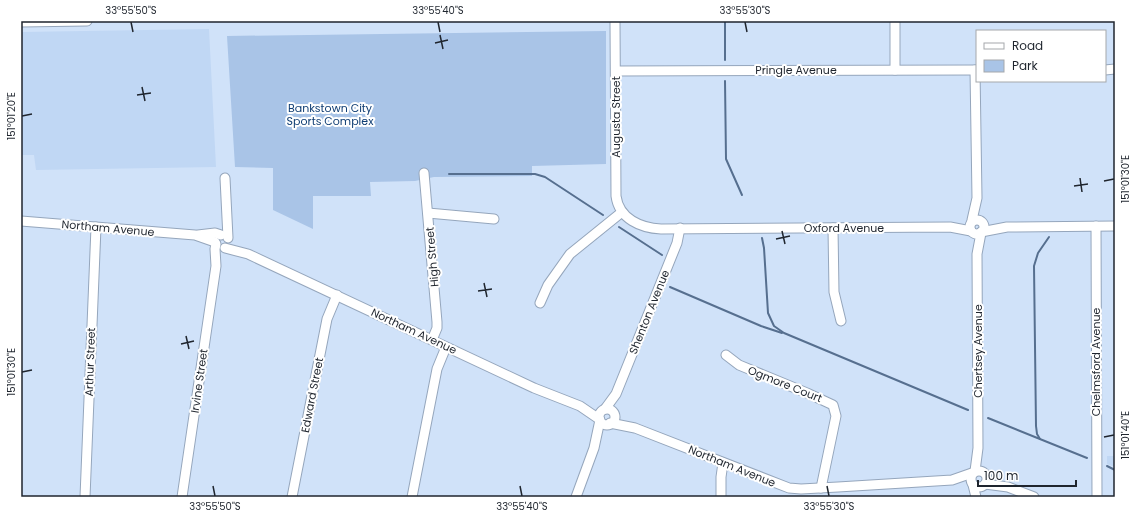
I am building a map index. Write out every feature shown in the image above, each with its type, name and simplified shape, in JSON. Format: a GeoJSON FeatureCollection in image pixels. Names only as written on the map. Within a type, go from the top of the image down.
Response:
{"type":"FeatureCollection","features":[{"type":"Feature","properties":{"kind":"street"},"geometry":{"type":"LineString","coordinates":[[21,22],[87,21]]}},
{"type":"Feature","properties":{"kind":"street","name":"Augusta Street"},"geometry":{"type":"LineString","coordinates":[[615,21],[616,196],[622,212]]}},
{"type":"Feature","properties":{"kind":"street"},"geometry":{"type":"LineString","coordinates":[[894,21],[895,70]]}},
{"type":"Feature","properties":{"kind":"street","name":"Pringle Avenue"},"geometry":{"type":"LineString","coordinates":[[616,71],[976,70]]}},
{"type":"Feature","properties":{"kind":"street"},"geometry":{"type":"LineString","coordinates":[[976,82],[977,221],[984,228],[976,232],[969,227],[977,221]]}},
{"type":"Feature","properties":{"kind":"street","name":"High Street"},"geometry":{"type":"LineString","coordinates":[[424,173],[437,322],[437,328],[432,340]]}},
{"type":"Feature","properties":{"kind":"street","name":"Irvine Street"},"geometry":{"type":"LineString","coordinates":[[182,497],[216,266],[215,249],[222,241],[226,218],[225,178]]}},
{"type":"Feature","properties":{"kind":"street"},"geometry":{"type":"LineString","coordinates":[[540,303],[548,285],[570,254],[622,212]]}},
{"type":"Feature","properties":{"kind":"street","name":"Oxford Avenue"},"geometry":{"type":"LineString","coordinates":[[622,212],[631,220],[646,227],[661,229],[950,227],[976,232],[1007,227],[1115,226]]}},
{"type":"Feature","properties":{"kind":"street"},"geometry":{"type":"LineString","coordinates":[[428,213],[494,218]]}},
{"type":"Feature","properties":{"kind":"street","name":"Northam Avenue"},"geometry":{"type":"LineString","coordinates":[[21,221],[195,235],[215,233],[222,241],[248,254],[534,388],[580,406],[604,422],[635,428],[789,488],[821,488],[838,492],[952,480],[979,473]]}},
{"type":"Feature","properties":{"kind":"street","name":"Oxford Avenue"},"geometry":{"type":"LineString","coordinates":[[950,227],[977,221],[1007,227]]}},
{"type":"Feature","properties":{"kind":"street","name":"Chelmsford Avenue"},"geometry":{"type":"LineString","coordinates":[[1096,226],[1097,497]]}},
{"type":"Feature","properties":{"kind":"street","name":"Arthur Street"},"geometry":{"type":"LineString","coordinates":[[85,497],[96,227]]}},
{"type":"Feature","properties":{"kind":"street","name":"Shenton Avenue"},"geometry":{"type":"LineString","coordinates":[[605,409],[616,394],[677,243],[680,228]]}},
{"type":"Feature","properties":{"kind":"street"},"geometry":{"type":"LineString","coordinates":[[833,228],[834,292],[841,321]]}},
{"type":"Feature","properties":{"kind":"street","name":"Chertsey Avenue"},"geometry":{"type":"LineString","coordinates":[[976,232],[979,473]]}},
{"type":"Feature","properties":{"kind":"street","name":"Edward Street"},"geometry":{"type":"LineString","coordinates":[[292,497],[327,319],[337,295]]}},
{"type":"Feature","properties":{"kind":"street"},"geometry":{"type":"LineString","coordinates":[[412,497],[437,369],[446,346]]}},
{"type":"Feature","properties":{"kind":"street","name":"Ogmore Court"},"geometry":{"type":"LineString","coordinates":[[726,355],[739,365],[833,405],[836,416],[821,488]]}},
{"type":"Feature","properties":{"kind":"street","name":"Shenton Avenue"},"geometry":{"type":"LineString","coordinates":[[614,414],[616,394]]}},
{"type":"Feature","properties":{"kind":"street","name":"Northam Avenue"},"geometry":{"type":"LineString","coordinates":[[580,406],[605,409]]}},
{"type":"Feature","properties":{"kind":"street"},"geometry":{"type":"LineString","coordinates":[[605,409],[610,409],[614,414],[614,419],[604,422],[599,414],[605,409]]}},
{"type":"Feature","properties":{"kind":"street","name":"Northam Avenue"},"geometry":{"type":"LineString","coordinates":[[614,414],[635,428]]}},
{"type":"Feature","properties":{"kind":"street"},"geometry":{"type":"LineString","coordinates":[[576,497],[604,422]]}},
{"type":"Feature","properties":{"kind":"street"},"geometry":{"type":"LineString","coordinates":[[721,497],[723,463]]}},
{"type":"Feature","properties":{"kind":"street"},"geometry":{"type":"LineString","coordinates":[[979,473],[987,480],[980,497]]}},
{"type":"Feature","properties":{"kind":"street"},"geometry":{"type":"LineString","coordinates":[[976,497],[970,478],[979,473],[994,478],[1008,487],[1034,497]]}},
{"type":"Feature","properties":{"kind":"street","name":"Northam Avenue"},"geometry":{"type":"LineString","coordinates":[[952,480],[973,484]]}},
{"type":"Feature","properties":{"kind":"street"},"geometry":{"type":"LineString","coordinates":[[973,484],[978,487],[984,485],[1008,487]]}},
{"type":"Feature","properties":{"kind":"shaded area"},"geometry":{"type":"Polygon","coordinates":[[[209,29],[216,167],[36,170],[34,155],[21,155],[21,32],[209,29]]]}},
{"type":"Feature","properties":{"kind":"shaded area"},"geometry":{"type":"Polygon","coordinates":[[[1107,456],[1115,456],[1115,467],[1107,464],[1107,456]]]}},
{"type":"Feature","properties":{"kind":"green space","name":"Bankstown City Sports Complex"},"geometry":{"type":"Polygon","coordinates":[[[606,31],[606,164],[532,166],[532,176],[434,177],[415,181],[370,182],[371,196],[313,196],[313,229],[273,210],[273,168],[235,167],[227,36],[606,31]]]}},
{"type":"Feature","properties":{"kind":"waterway"},"geometry":{"type":"LineString","coordinates":[[725,21],[725,60]]}},
{"type":"Feature","properties":{"kind":"waterway"},"geometry":{"type":"LineString","coordinates":[[725,81],[726,159],[742,195]]}},
{"type":"Feature","properties":{"kind":"waterway"},"geometry":{"type":"LineString","coordinates":[[449,174],[535,174],[545,177],[603,215]]}},
{"type":"Feature","properties":{"kind":"waterway"},"geometry":{"type":"LineString","coordinates":[[619,227],[662,255]]}},
{"type":"Feature","properties":{"kind":"waterway"},"geometry":{"type":"LineString","coordinates":[[1040,439],[1037,434],[1036,426],[1034,266],[1038,253],[1049,237]]}},
{"type":"Feature","properties":{"kind":"waterway"},"geometry":{"type":"LineString","coordinates":[[762,238],[768,313],[774,326],[784,333],[968,410]]}},
{"type":"Feature","properties":{"kind":"waterway"},"geometry":{"type":"LineString","coordinates":[[670,287],[761,326],[782,333]]}},
{"type":"Feature","properties":{"kind":"waterway"},"geometry":{"type":"LineString","coordinates":[[988,418],[1087,458]]}},
{"type":"Feature","properties":{"kind":"waterway"},"geometry":{"type":"LineString","coordinates":[[1107,466],[1115,470]]}}]}
